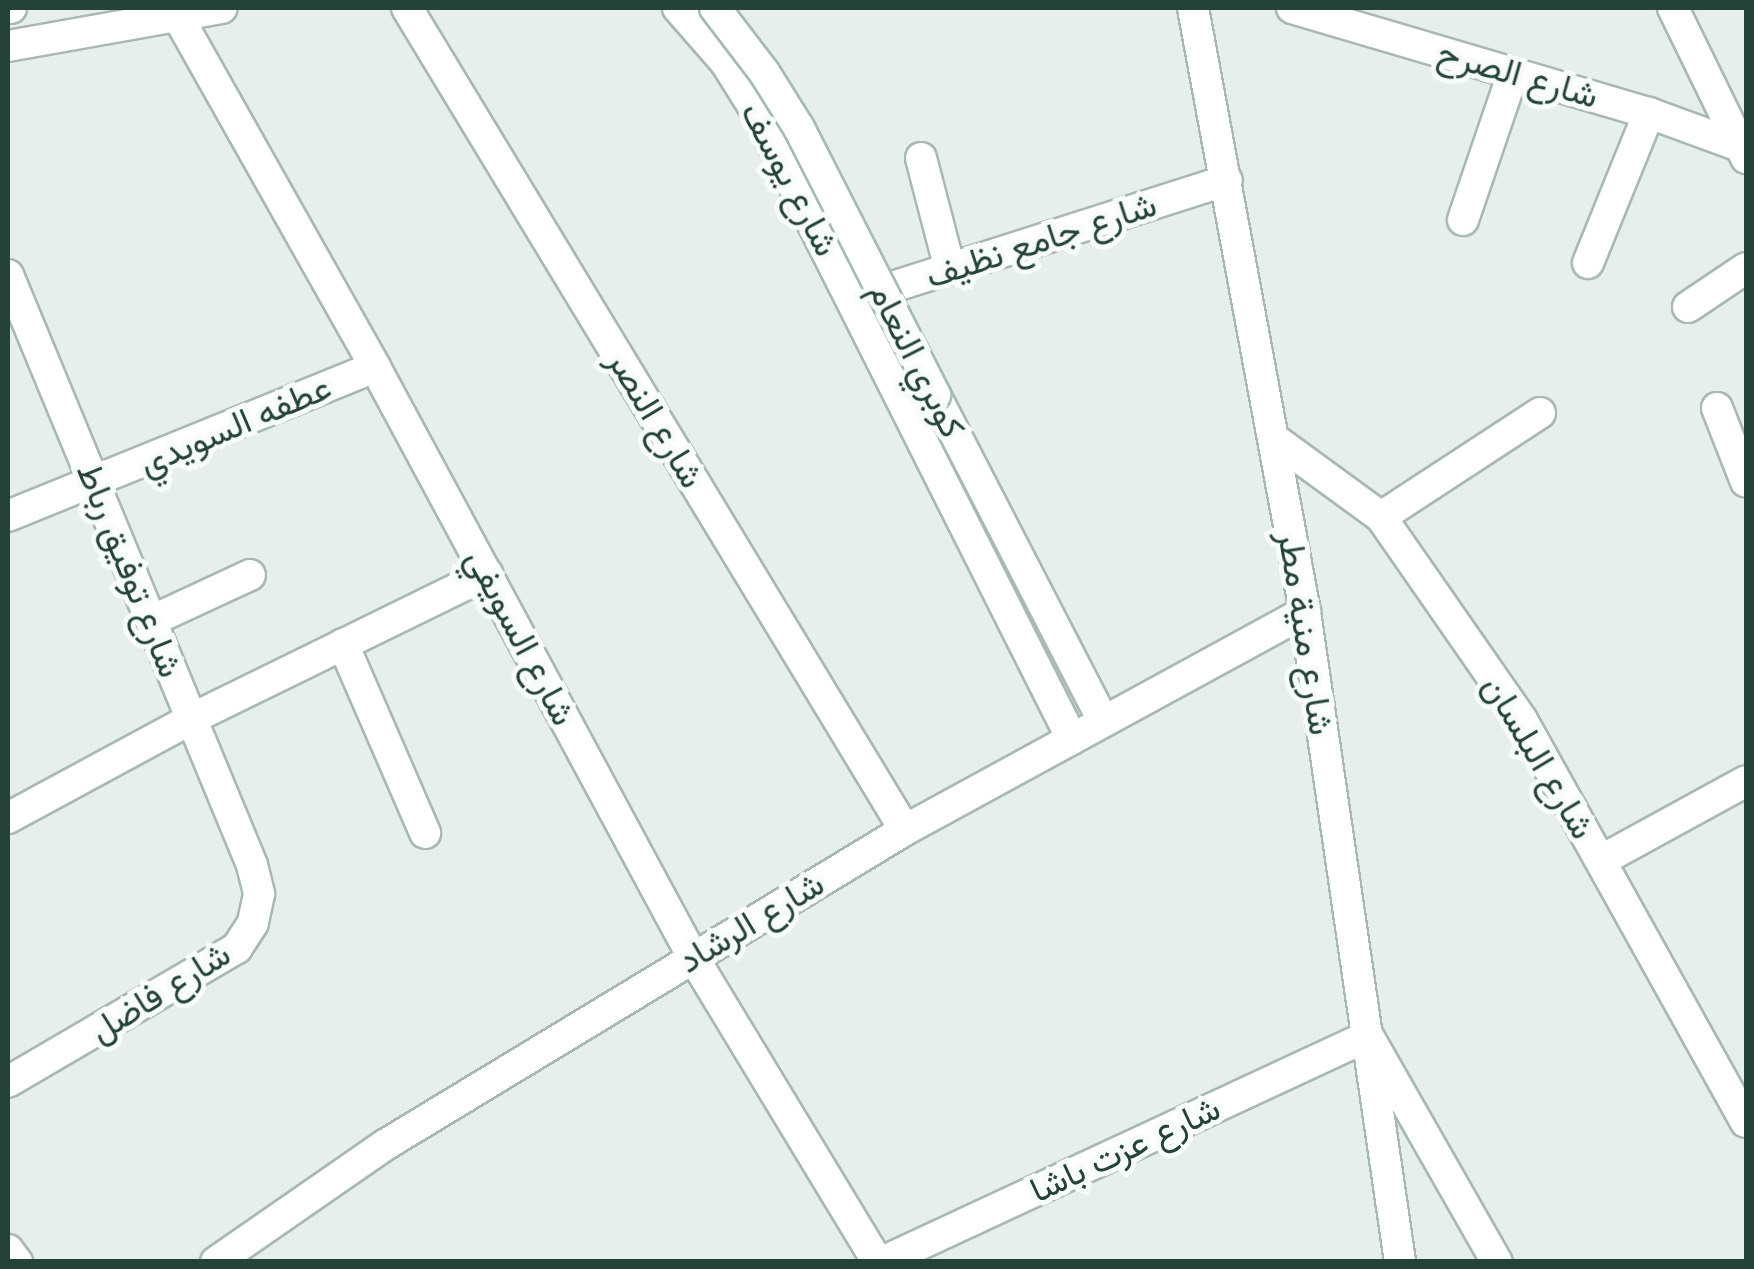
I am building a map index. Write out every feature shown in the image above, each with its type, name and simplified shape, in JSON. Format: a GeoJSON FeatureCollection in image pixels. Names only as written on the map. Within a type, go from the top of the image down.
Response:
{"type":"FeatureCollection","features":[{"type":"Feature","properties":{"kind":"street"},"geometry":{"type":"LineString","coordinates":[[8,46],[175,11],[222,8]]}},
{"type":"Feature","properties":{"kind":"street","name":"شارع النصر"},"geometry":{"type":"LineString","coordinates":[[408,8],[905,830]]}},
{"type":"Feature","properties":{"kind":"street","name":"شارع يوسف"},"geometry":{"type":"LineString","coordinates":[[678,8],[726,63],[756,110],[1072,738]]}},
{"type":"Feature","properties":{"kind":"street","name":"كوبري النعام"},"geometry":{"type":"LineString","coordinates":[[715,8],[764,72],[799,128],[1103,722]]}},
{"type":"Feature","properties":{"kind":"street","name":"شارع منية مطر"},"geometry":{"type":"LineString","coordinates":[[1193,8],[1304,612],[1400,1262]]}},
{"type":"Feature","properties":{"kind":"street","name":"شارع الصرح"},"geometry":{"type":"LineString","coordinates":[[1292,8],[1649,113],[1744,152]]}},
{"type":"Feature","properties":{"kind":"street"},"geometry":{"type":"LineString","coordinates":[[1673,8],[1744,152]]}},
{"type":"Feature","properties":{"kind":"street","name":"شارع السويفي"},"geometry":{"type":"LineString","coordinates":[[175,11],[375,367],[694,956],[880,1262]]}},
{"type":"Feature","properties":{"kind":"street"},"geometry":{"type":"LineString","coordinates":[[1463,220],[1513,73]]}},
{"type":"Feature","properties":{"kind":"street"},"geometry":{"type":"LineString","coordinates":[[1588,264],[1649,113]]}},
{"type":"Feature","properties":{"kind":"street"},"geometry":{"type":"LineString","coordinates":[[921,158],[950,269]]}},
{"type":"Feature","properties":{"kind":"street","name":"شارع جامع نظيف"},"geometry":{"type":"LineString","coordinates":[[854,300],[1227,180]]}},
{"type":"Feature","properties":{"kind":"street"},"geometry":{"type":"LineString","coordinates":[[1688,307],[1746,268]]}},
{"type":"Feature","properties":{"kind":"street","name":"شارع توفيق رباط"},"geometry":{"type":"LineString","coordinates":[[8,275],[20,342],[94,484],[252,865]]}},
{"type":"Feature","properties":{"kind":"street","name":"عطفه السويدي"},"geometry":{"type":"LineString","coordinates":[[8,516],[375,367]]}},
{"type":"Feature","properties":{"kind":"street"},"geometry":{"type":"LineString","coordinates":[[1717,408],[1746,482]]}},
{"type":"Feature","properties":{"kind":"street"},"geometry":{"type":"LineString","coordinates":[[1381,517],[1540,413]]}},
{"type":"Feature","properties":{"kind":"street","name":"شارع البلسان"},"geometry":{"type":"LineString","coordinates":[[1274,439],[1381,517],[1522,720],[1746,1122]]}},
{"type":"Feature","properties":{"kind":"street"},"geometry":{"type":"LineString","coordinates":[[8,818],[191,718],[487,574]]}},
{"type":"Feature","properties":{"kind":"street"},"geometry":{"type":"LineString","coordinates":[[151,621],[250,575]]}},
{"type":"Feature","properties":{"kind":"street","name":"شارع الرشاد"},"geometry":{"type":"LineString","coordinates":[[216,1262],[385,1145],[694,956],[905,830],[1304,612]]}},
{"type":"Feature","properties":{"kind":"street"},"geometry":{"type":"LineString","coordinates":[[343,644],[425,833]]}},
{"type":"Feature","properties":{"kind":"street"},"geometry":{"type":"LineString","coordinates":[[1602,860],[1746,782]]}},
{"type":"Feature","properties":{"kind":"street","name":"شارع فاضل"},"geometry":{"type":"LineString","coordinates":[[8,1082],[237,948],[253,923],[259,894],[252,865]]}},
{"type":"Feature","properties":{"kind":"street"},"geometry":{"type":"LineString","coordinates":[[1368,1036],[1497,1262]]}},
{"type":"Feature","properties":{"kind":"street","name":"شارع عزت باشا"},"geometry":{"type":"LineString","coordinates":[[880,1262],[1368,1036]]}},
{"type":"Feature","properties":{"kind":"street"},"geometry":{"type":"LineString","coordinates":[[8,1250],[18,1262]]}}]}
